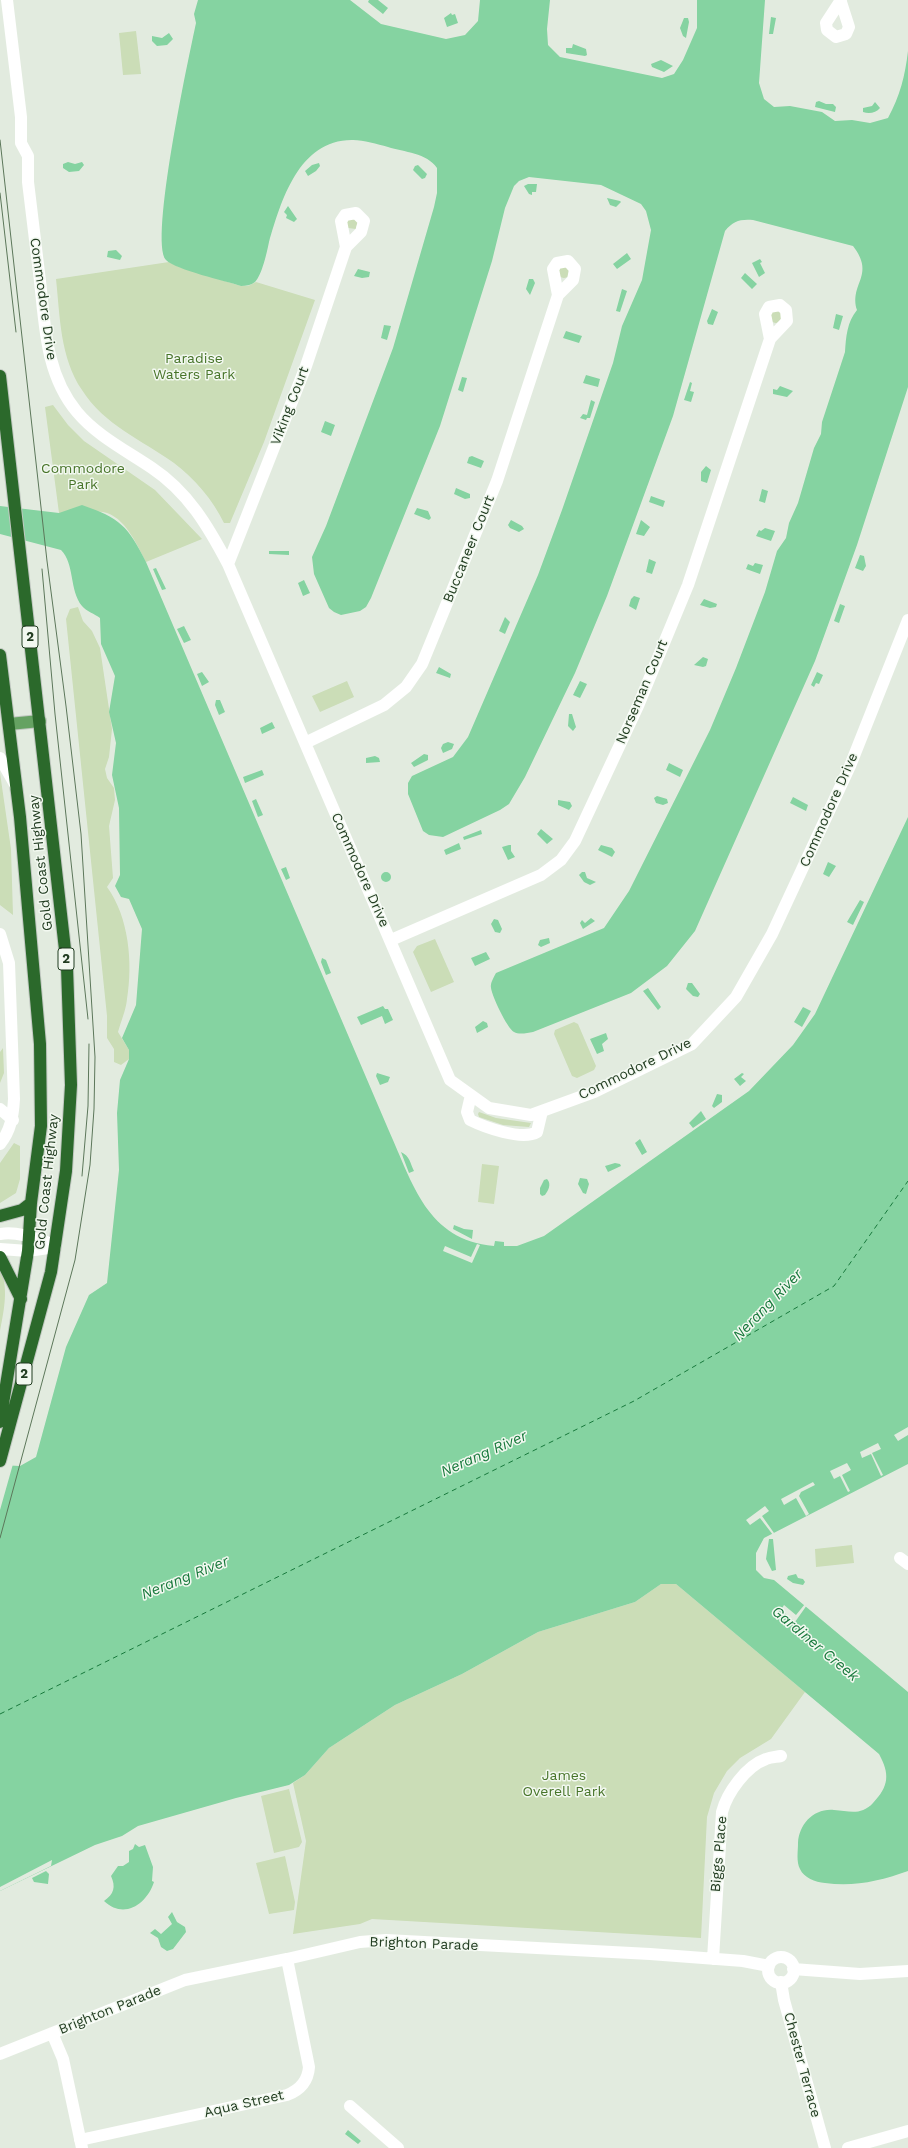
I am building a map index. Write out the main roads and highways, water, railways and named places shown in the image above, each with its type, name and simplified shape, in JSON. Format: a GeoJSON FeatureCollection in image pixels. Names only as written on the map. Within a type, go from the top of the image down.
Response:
{"type":"FeatureCollection","features":[{"type":"Feature","properties":{"kind":"highway","name":"Gold Coast Highway"},"geometry":{"type":"LineString","coordinates":[[0,376],[67,967],[70,1010],[71,1085],[68,1144],[55,1246],[46,1294],[0,1460]]}},
{"type":"Feature","properties":{"kind":"highway","name":"Gold Coast Highway"},"geometry":{"type":"LineString","coordinates":[[0,664],[4,725],[16,786],[40,1044],[41,1126],[31,1203],[28,1251],[0,1422]]}},
{"type":"Feature","properties":{"kind":"highway"},"geometry":{"type":"LineString","coordinates":[[0,1216],[22,1210],[31,1203]]}},
{"type":"Feature","properties":{"kind":"highway"},"geometry":{"type":"LineString","coordinates":[[0,1257],[8,1271],[11,1282],[21,1298]]}},
{"type":"Feature","properties":{"kind":"main road"},"geometry":{"type":"LineString","coordinates":[[4,725],[40,721]]}},
{"type":"Feature","properties":{"kind":"water"},"geometry":{"type":"Polygon","coordinates":[[[198,0],[350,0],[381,24],[446,39],[465,35],[478,21],[480,0],[550,0],[547,29],[548,45],[560,57],[662,78],[674,74],[683,60],[697,28],[697,0],[765,0],[759,83],[764,99],[774,107],[790,106],[822,112],[835,121],[852,120],[870,123],[888,118],[896,102],[901,86],[908,51],[908,387],[857,545],[815,661],[695,931],[667,966],[631,993],[533,1032],[523,1034],[514,1032],[511,1029],[500,1012],[494,998],[491,988],[492,980],[496,973],[604,928],[629,891],[710,730],[765,592],[777,551],[786,538],[789,523],[798,503],[814,448],[821,434],[822,422],[845,352],[849,325],[857,310],[855,301],[861,279],[862,265],[853,246],[753,220],[737,221],[725,231],[673,416],[607,596],[575,673],[525,777],[509,804],[500,810],[443,837],[429,835],[423,831],[408,794],[408,783],[412,776],[453,757],[468,737],[538,575],[613,363],[622,326],[642,280],[651,230],[646,211],[641,204],[601,185],[529,177],[519,181],[514,186],[505,208],[492,261],[440,426],[371,598],[366,607],[360,611],[341,615],[334,612],[329,608],[314,574],[312,557],[326,526],[393,348],[434,207],[437,193],[437,168],[433,163],[421,156],[375,143],[353,140],[334,142],[319,150],[306,161],[295,175],[280,209],[262,269],[258,279],[255,282],[241,286],[171,264],[166,260],[162,246],[166,185],[179,107],[196,23],[194,14],[198,0]]]}},
{"type":"Feature","properties":{"kind":"water"},"geometry":{"type":"Polygon","coordinates":[[[369,0],[378,0],[388,8],[383,14],[368,2],[369,0]]]}},
{"type":"Feature","properties":{"kind":"water"},"geometry":{"type":"Polygon","coordinates":[[[451,13],[452,15],[455,14],[458,23],[447,27],[444,18],[451,13]]]}},
{"type":"Feature","properties":{"kind":"water"},"geometry":{"type":"Polygon","coordinates":[[[771,17],[776,18],[773,34],[769,34],[771,17]]]}},
{"type":"Feature","properties":{"kind":"water"},"geometry":{"type":"Polygon","coordinates":[[[684,18],[688,18],[689,22],[686,38],[683,36],[680,28],[684,18]]]}},
{"type":"Feature","properties":{"kind":"water"},"geometry":{"type":"Polygon","coordinates":[[[169,33],[173,39],[167,45],[157,46],[152,41],[152,36],[162,38],[169,33]]]}},
{"type":"Feature","properties":{"kind":"water"},"geometry":{"type":"Polygon","coordinates":[[[573,44],[586,49],[587,55],[566,53],[566,48],[572,48],[573,44]]]}},
{"type":"Feature","properties":{"kind":"water"},"geometry":{"type":"Polygon","coordinates":[[[661,60],[673,66],[664,72],[652,67],[651,64],[661,60]]]}},
{"type":"Feature","properties":{"kind":"water"},"geometry":{"type":"Polygon","coordinates":[[[819,101],[826,104],[833,104],[836,107],[835,112],[815,107],[816,102],[819,101]]]}},
{"type":"Feature","properties":{"kind":"water"},"geometry":{"type":"Polygon","coordinates":[[[875,102],[880,108],[878,110],[872,113],[863,112],[863,108],[872,106],[875,102]]]}},
{"type":"Feature","properties":{"kind":"water"},"geometry":{"type":"Polygon","coordinates":[[[68,162],[75,164],[82,162],[84,165],[79,171],[69,172],[63,168],[63,164],[68,162]]]}},
{"type":"Feature","properties":{"kind":"water"},"geometry":{"type":"Polygon","coordinates":[[[319,163],[320,166],[316,171],[308,176],[305,171],[312,165],[319,163]]]}},
{"type":"Feature","properties":{"kind":"water"},"geometry":{"type":"Polygon","coordinates":[[[418,165],[427,174],[425,178],[422,179],[413,170],[415,166],[418,165]]]}},
{"type":"Feature","properties":{"kind":"water"},"geometry":{"type":"Polygon","coordinates":[[[528,184],[537,184],[536,192],[532,192],[532,195],[529,194],[524,186],[528,184]]]}},
{"type":"Feature","properties":{"kind":"water"},"geometry":{"type":"Polygon","coordinates":[[[607,198],[621,202],[616,207],[610,205],[607,198]]]}},
{"type":"Feature","properties":{"kind":"water"},"geometry":{"type":"Polygon","coordinates":[[[288,206],[297,219],[294,222],[286,218],[287,215],[284,212],[288,206]]]}},
{"type":"Feature","properties":{"kind":"water"},"geometry":{"type":"Polygon","coordinates":[[[116,250],[122,256],[120,260],[107,257],[108,251],[116,250]]]}},
{"type":"Feature","properties":{"kind":"water"},"geometry":{"type":"Polygon","coordinates":[[[627,253],[631,259],[617,269],[613,264],[627,253]]]}},
{"type":"Feature","properties":{"kind":"water"},"geometry":{"type":"Polygon","coordinates":[[[760,259],[762,262],[760,263],[765,273],[759,277],[752,263],[760,259]]]}},
{"type":"Feature","properties":{"kind":"water"},"geometry":{"type":"Polygon","coordinates":[[[358,269],[370,272],[369,277],[362,278],[354,276],[358,269]]]}},
{"type":"Feature","properties":{"kind":"water"},"geometry":{"type":"Polygon","coordinates":[[[745,273],[757,284],[752,289],[741,278],[745,273]]]}},
{"type":"Feature","properties":{"kind":"water"},"geometry":{"type":"Polygon","coordinates":[[[529,279],[533,279],[535,283],[530,295],[526,289],[529,279]]]}},
{"type":"Feature","properties":{"kind":"water"},"geometry":{"type":"Polygon","coordinates":[[[622,289],[627,291],[620,312],[616,311],[622,289]]]}},
{"type":"Feature","properties":{"kind":"water"},"geometry":{"type":"Polygon","coordinates":[[[712,309],[718,312],[713,325],[708,324],[707,321],[712,309]]]}},
{"type":"Feature","properties":{"kind":"water"},"geometry":{"type":"Polygon","coordinates":[[[836,314],[843,316],[839,330],[833,328],[836,314]]]}},
{"type":"Feature","properties":{"kind":"water"},"geometry":{"type":"Polygon","coordinates":[[[384,325],[391,326],[387,340],[381,338],[384,325]]]}},
{"type":"Feature","properties":{"kind":"water"},"geometry":{"type":"Polygon","coordinates":[[[566,331],[582,336],[579,343],[563,338],[566,331]]]}},
{"type":"Feature","properties":{"kind":"water"},"geometry":{"type":"Polygon","coordinates":[[[586,375],[600,379],[598,387],[583,383],[586,375]]]}},
{"type":"Feature","properties":{"kind":"water"},"geometry":{"type":"Polygon","coordinates":[[[462,377],[467,378],[463,392],[458,390],[462,377]]]}},
{"type":"Feature","properties":{"kind":"water"},"geometry":{"type":"Polygon","coordinates":[[[690,382],[692,383],[690,391],[694,392],[691,402],[684,400],[690,382]]]}},
{"type":"Feature","properties":{"kind":"water"},"geometry":{"type":"Polygon","coordinates":[[[780,386],[793,391],[787,397],[773,394],[773,389],[777,390],[780,386]]]}},
{"type":"Feature","properties":{"kind":"water"},"geometry":{"type":"Polygon","coordinates":[[[591,400],[595,402],[590,418],[587,418],[586,420],[580,418],[583,414],[587,415],[591,400]]]}},
{"type":"Feature","properties":{"kind":"water"},"geometry":{"type":"Polygon","coordinates":[[[325,421],[335,425],[331,436],[321,432],[325,421]]]}},
{"type":"Feature","properties":{"kind":"water"},"geometry":{"type":"Polygon","coordinates":[[[472,456],[484,461],[481,468],[467,463],[469,457],[472,456]]]}},
{"type":"Feature","properties":{"kind":"water"},"geometry":{"type":"Polygon","coordinates":[[[706,466],[711,470],[707,483],[701,481],[701,472],[706,466]]]}},
{"type":"Feature","properties":{"kind":"water"},"geometry":{"type":"Polygon","coordinates":[[[456,488],[470,494],[470,498],[465,499],[454,494],[456,488]]]}},
{"type":"Feature","properties":{"kind":"water"},"geometry":{"type":"Polygon","coordinates":[[[762,489],[768,491],[765,503],[759,501],[762,489]]]}},
{"type":"Feature","properties":{"kind":"water"},"geometry":{"type":"Polygon","coordinates":[[[651,496],[665,501],[663,507],[649,502],[651,496]]]}},
{"type":"Feature","properties":{"kind":"water"},"geometry":{"type":"Polygon","coordinates":[[[82,505],[106,514],[122,525],[140,550],[415,1189],[425,1206],[438,1221],[453,1233],[471,1242],[494,1246],[495,1241],[504,1242],[504,1246],[517,1246],[544,1236],[749,1091],[793,1045],[815,1014],[908,817],[908,1464],[764,1538],[756,1553],[756,1570],[764,1578],[774,1580],[908,1692],[908,1871],[887,1878],[857,1884],[817,1882],[804,1875],[798,1863],[798,1843],[801,1830],[805,1824],[814,1815],[820,1812],[834,1810],[855,1812],[864,1810],[873,1803],[885,1785],[886,1774],[883,1761],[879,1754],[676,1584],[661,1584],[635,1602],[538,1632],[462,1674],[395,1705],[329,1748],[305,1775],[289,1785],[236,1798],[138,1826],[122,1836],[95,1845],[0,1891],[0,1465],[20,1466],[36,1457],[66,1347],[89,1295],[107,1283],[119,1170],[117,1113],[120,1080],[129,1059],[129,1050],[122,1038],[136,1005],[142,929],[129,899],[121,897],[115,886],[120,875],[119,808],[112,775],[116,743],[109,712],[115,676],[101,644],[100,618],[84,608],[78,600],[68,562],[61,550],[0,534],[0,506],[59,513],[82,505]]]}},
{"type":"Feature","properties":{"kind":"water"},"geometry":{"type":"Polygon","coordinates":[[[417,508],[428,511],[431,518],[429,520],[414,514],[417,508]]]}},
{"type":"Feature","properties":{"kind":"water"},"geometry":{"type":"Polygon","coordinates":[[[511,520],[522,526],[524,529],[519,532],[510,528],[508,525],[511,520]]]}},
{"type":"Feature","properties":{"kind":"water"},"geometry":{"type":"Polygon","coordinates":[[[641,520],[650,527],[644,536],[636,534],[641,520]]]}},
{"type":"Feature","properties":{"kind":"water"},"geometry":{"type":"Polygon","coordinates":[[[765,528],[775,531],[771,541],[756,536],[759,530],[761,531],[765,528]]]}},
{"type":"Feature","properties":{"kind":"water"},"geometry":{"type":"Polygon","coordinates":[[[269,551],[289,551],[289,555],[269,554],[269,551]]]}},
{"type":"Feature","properties":{"kind":"water"},"geometry":{"type":"Polygon","coordinates":[[[860,555],[864,556],[866,566],[863,571],[855,568],[860,555]]]}},
{"type":"Feature","properties":{"kind":"water"},"geometry":{"type":"Polygon","coordinates":[[[649,559],[656,562],[652,574],[646,572],[649,559]]]}},
{"type":"Feature","properties":{"kind":"water"},"geometry":{"type":"Polygon","coordinates":[[[755,563],[763,565],[760,574],[746,569],[748,564],[753,566],[755,563]]]}},
{"type":"Feature","properties":{"kind":"water"},"geometry":{"type":"Polygon","coordinates":[[[156,568],[166,589],[162,590],[153,569],[156,568]]]}},
{"type":"Feature","properties":{"kind":"water"},"geometry":{"type":"Polygon","coordinates":[[[304,580],[310,593],[303,596],[298,583],[304,580]]]}},
{"type":"Feature","properties":{"kind":"water"},"geometry":{"type":"Polygon","coordinates":[[[634,596],[640,598],[636,610],[629,606],[631,599],[634,596]]]}},
{"type":"Feature","properties":{"kind":"water"},"geometry":{"type":"Polygon","coordinates":[[[704,599],[717,604],[716,607],[710,608],[700,605],[704,599]]]}},
{"type":"Feature","properties":{"kind":"water"},"geometry":{"type":"Polygon","coordinates":[[[840,604],[845,606],[839,623],[834,621],[840,604]]]}},
{"type":"Feature","properties":{"kind":"water"},"geometry":{"type":"Polygon","coordinates":[[[505,617],[510,622],[505,634],[499,631],[505,617]]]}},
{"type":"Feature","properties":{"kind":"water"},"geometry":{"type":"Polygon","coordinates":[[[184,626],[191,640],[184,643],[177,629],[184,626]]]}},
{"type":"Feature","properties":{"kind":"water"},"geometry":{"type":"Polygon","coordinates":[[[703,657],[708,659],[706,666],[703,667],[694,665],[703,657]]]}},
{"type":"Feature","properties":{"kind":"water"},"geometry":{"type":"Polygon","coordinates":[[[439,667],[451,674],[450,678],[436,673],[439,667]]]}},
{"type":"Feature","properties":{"kind":"water"},"geometry":{"type":"Polygon","coordinates":[[[202,672],[209,682],[202,686],[197,674],[202,672]]]}},
{"type":"Feature","properties":{"kind":"water"},"geometry":{"type":"Polygon","coordinates":[[[817,672],[823,675],[819,684],[816,683],[814,687],[811,685],[817,672]]]}},
{"type":"Feature","properties":{"kind":"water"},"geometry":{"type":"Polygon","coordinates":[[[580,681],[587,684],[580,698],[573,695],[580,681]]]}},
{"type":"Feature","properties":{"kind":"water"},"geometry":{"type":"Polygon","coordinates":[[[216,700],[220,700],[225,712],[219,715],[215,705],[216,700]]]}},
{"type":"Feature","properties":{"kind":"water"},"geometry":{"type":"Polygon","coordinates":[[[569,714],[572,714],[576,727],[573,731],[568,726],[569,714]]]}},
{"type":"Feature","properties":{"kind":"water"},"geometry":{"type":"Polygon","coordinates":[[[272,722],[275,728],[262,734],[260,728],[272,722]]]}},
{"type":"Feature","properties":{"kind":"water"},"geometry":{"type":"Polygon","coordinates":[[[448,742],[454,744],[452,749],[443,753],[441,748],[443,744],[448,742]]]}},
{"type":"Feature","properties":{"kind":"water"},"geometry":{"type":"Polygon","coordinates":[[[424,754],[428,755],[428,760],[414,767],[411,763],[424,754]]]}},
{"type":"Feature","properties":{"kind":"water"},"geometry":{"type":"Polygon","coordinates":[[[375,756],[379,758],[380,762],[366,763],[366,758],[375,756]]]}},
{"type":"Feature","properties":{"kind":"water"},"geometry":{"type":"Polygon","coordinates":[[[669,763],[683,770],[680,777],[666,770],[669,763]]]}},
{"type":"Feature","properties":{"kind":"water"},"geometry":{"type":"Polygon","coordinates":[[[262,770],[264,775],[245,783],[243,777],[262,770]]]}},
{"type":"Feature","properties":{"kind":"water"},"geometry":{"type":"Polygon","coordinates":[[[657,796],[667,799],[668,803],[663,805],[656,803],[654,798],[657,796]]]}},
{"type":"Feature","properties":{"kind":"water"},"geometry":{"type":"Polygon","coordinates":[[[793,797],[808,805],[806,811],[790,803],[793,797]]]}},
{"type":"Feature","properties":{"kind":"water"},"geometry":{"type":"Polygon","coordinates":[[[256,799],[263,815],[258,817],[252,801],[256,799]]]}},
{"type":"Feature","properties":{"kind":"water"},"geometry":{"type":"Polygon","coordinates":[[[558,800],[570,802],[572,806],[569,810],[558,805],[558,800]]]}},
{"type":"Feature","properties":{"kind":"water"},"geometry":{"type":"Polygon","coordinates":[[[541,829],[553,839],[547,844],[537,834],[541,829]]]}},
{"type":"Feature","properties":{"kind":"water"},"geometry":{"type":"Polygon","coordinates":[[[481,830],[482,834],[464,840],[463,837],[481,830]]]}},
{"type":"Feature","properties":{"kind":"water"},"geometry":{"type":"Polygon","coordinates":[[[459,843],[461,849],[446,855],[444,850],[459,843]]]}},
{"type":"Feature","properties":{"kind":"water"},"geometry":{"type":"Polygon","coordinates":[[[511,845],[511,851],[515,857],[508,860],[502,847],[511,845]]]}},
{"type":"Feature","properties":{"kind":"water"},"geometry":{"type":"Polygon","coordinates":[[[601,845],[612,848],[615,852],[612,857],[598,850],[601,845]]]}},
{"type":"Feature","properties":{"kind":"water"},"geometry":{"type":"Polygon","coordinates":[[[828,862],[836,866],[829,877],[823,874],[828,862]]]}},
{"type":"Feature","properties":{"kind":"water"},"geometry":{"type":"Polygon","coordinates":[[[286,867],[290,878],[286,880],[281,869],[286,867]]]}},
{"type":"Feature","properties":{"kind":"water"},"geometry":{"type":"Polygon","coordinates":[[[384,872],[388,872],[390,873],[390,881],[384,882],[381,879],[381,875],[384,872]]]}},
{"type":"Feature","properties":{"kind":"water"},"geometry":{"type":"Polygon","coordinates":[[[582,872],[585,872],[587,878],[596,882],[590,885],[584,882],[579,875],[582,872]]]}},
{"type":"Feature","properties":{"kind":"water"},"geometry":{"type":"Polygon","coordinates":[[[860,900],[864,902],[853,925],[847,922],[860,900]]]}},
{"type":"Feature","properties":{"kind":"water"},"geometry":{"type":"Polygon","coordinates":[[[591,918],[595,921],[583,929],[580,923],[582,920],[585,923],[591,918]]]}},
{"type":"Feature","properties":{"kind":"water"},"geometry":{"type":"Polygon","coordinates":[[[494,919],[498,920],[502,929],[500,933],[495,932],[491,924],[494,919]]]}},
{"type":"Feature","properties":{"kind":"water"},"geometry":{"type":"Polygon","coordinates":[[[549,938],[550,943],[541,947],[538,945],[540,940],[549,938]]]}},
{"type":"Feature","properties":{"kind":"water"},"geometry":{"type":"Polygon","coordinates":[[[486,952],[490,959],[475,966],[471,958],[486,952]]]}},
{"type":"Feature","properties":{"kind":"water"},"geometry":{"type":"Polygon","coordinates":[[[322,958],[326,960],[331,973],[326,975],[321,962],[322,958]]]}},
{"type":"Feature","properties":{"kind":"water"},"geometry":{"type":"Polygon","coordinates":[[[688,983],[692,983],[700,994],[698,997],[693,996],[686,989],[688,983]]]}},
{"type":"Feature","properties":{"kind":"water"},"geometry":{"type":"Polygon","coordinates":[[[648,988],[661,1007],[658,1010],[643,991],[648,988]]]}},
{"type":"Feature","properties":{"kind":"water"},"geometry":{"type":"Polygon","coordinates":[[[383,1006],[385,1009],[388,1009],[393,1020],[385,1024],[382,1016],[361,1025],[357,1017],[383,1006]]]}},
{"type":"Feature","properties":{"kind":"water"},"geometry":{"type":"Polygon","coordinates":[[[803,1007],[811,1011],[802,1027],[794,1022],[803,1007]]]}},
{"type":"Feature","properties":{"kind":"water"},"geometry":{"type":"Polygon","coordinates":[[[483,1021],[487,1023],[488,1027],[477,1033],[475,1027],[483,1021]]]}},
{"type":"Feature","properties":{"kind":"water"},"geometry":{"type":"Polygon","coordinates":[[[606,1033],[608,1039],[602,1044],[604,1051],[597,1054],[590,1039],[606,1033]]]}},
{"type":"Feature","properties":{"kind":"water"},"geometry":{"type":"Polygon","coordinates":[[[377,1073],[390,1077],[388,1082],[380,1085],[376,1076],[377,1073]]]}},
{"type":"Feature","properties":{"kind":"water"},"geometry":{"type":"Polygon","coordinates":[[[742,1073],[744,1074],[741,1077],[746,1081],[740,1086],[734,1079],[742,1073]]]}},
{"type":"Feature","properties":{"kind":"water"},"geometry":{"type":"Polygon","coordinates":[[[717,1094],[722,1095],[722,1102],[714,1108],[712,1106],[717,1094]]]}},
{"type":"Feature","properties":{"kind":"water"},"geometry":{"type":"Polygon","coordinates":[[[701,1111],[706,1119],[693,1128],[689,1123],[701,1111]]]}},
{"type":"Feature","properties":{"kind":"water"},"geometry":{"type":"Polygon","coordinates":[[[640,1139],[647,1152],[642,1155],[635,1143],[640,1139]]]}},
{"type":"Feature","properties":{"kind":"water"},"geometry":{"type":"Polygon","coordinates":[[[401,1152],[408,1158],[414,1171],[409,1173],[401,1152]]]}},
{"type":"Feature","properties":{"kind":"water"},"geometry":{"type":"Polygon","coordinates":[[[615,1163],[620,1164],[621,1166],[608,1172],[605,1166],[615,1163]]]}},
{"type":"Feature","properties":{"kind":"water"},"geometry":{"type":"Polygon","coordinates":[[[580,1178],[587,1179],[589,1184],[586,1194],[583,1193],[578,1184],[580,1178]]]}},
{"type":"Feature","properties":{"kind":"water"},"geometry":{"type":"Polygon","coordinates":[[[547,1179],[549,1187],[545,1195],[542,1196],[540,1194],[540,1188],[544,1180],[547,1179]]]}},
{"type":"Feature","properties":{"kind":"water"},"geometry":{"type":"Polygon","coordinates":[[[454,1225],[464,1229],[473,1230],[472,1239],[453,1229],[454,1225]]]}},
{"type":"Feature","properties":{"kind":"water"},"geometry":{"type":"Polygon","coordinates":[[[769,1539],[773,1539],[776,1570],[772,1571],[766,1559],[769,1539]]]}},
{"type":"Feature","properties":{"kind":"water"},"geometry":{"type":"Polygon","coordinates":[[[796,1574],[798,1578],[803,1579],[805,1582],[803,1585],[793,1583],[787,1579],[788,1576],[796,1574]]]}},
{"type":"Feature","properties":{"kind":"water"},"geometry":{"type":"Polygon","coordinates":[[[135,1844],[139,1847],[145,1845],[153,1867],[152,1881],[154,1882],[146,1897],[134,1907],[119,1909],[112,1907],[104,1901],[110,1896],[114,1887],[111,1876],[118,1866],[123,1866],[129,1862],[129,1851],[133,1849],[135,1844]]]}},
{"type":"Feature","properties":{"kind":"water"},"geometry":{"type":"Polygon","coordinates":[[[46,1871],[49,1874],[48,1884],[34,1882],[32,1878],[46,1871]]]}},
{"type":"Feature","properties":{"kind":"water"},"geometry":{"type":"Polygon","coordinates":[[[172,1912],[177,1922],[185,1927],[186,1932],[173,1949],[167,1951],[161,1947],[158,1938],[150,1933],[155,1929],[161,1934],[172,1924],[168,1917],[172,1912]]]}},
{"type":"Feature","properties":{"kind":"water"},"geometry":{"type":"Polygon","coordinates":[[[348,2130],[361,2141],[358,2144],[345,2134],[348,2130]]]}},
{"type":"Feature","properties":{"kind":"tram line"},"geometry":{"type":"LineString","coordinates":[[0,140],[47,561],[81,834],[95,1057],[94,1109],[90,1165],[75,1260],[0,1538]]}},
{"type":"Feature","properties":{"kind":"tram line"},"geometry":{"type":"LineString","coordinates":[[0,193],[16,332]]}},
{"type":"Feature","properties":{"kind":"tram line"},"geometry":{"type":"LineString","coordinates":[[42,569],[55,714],[88,1019]]}},
{"type":"Feature","properties":{"kind":"tram line"},"geometry":{"type":"LineString","coordinates":[[82,1176],[88,1106],[89,1044]]}},
{"type":"Feature","properties":{"kind":"park label","name":"Paradise Waters Park"},"geometry":{"type":"Point","coordinates":[194,368]}},
{"type":"Feature","properties":{"kind":"park label","name":"Commodore Park"},"geometry":{"type":"Point","coordinates":[83,478]}},
{"type":"Feature","properties":{"kind":"park label","name":"James Overell Park"},"geometry":{"type":"Point","coordinates":[564,1784]}},
{"type":"Feature","properties":{"kind":"water label","name":"Nerang River"},"geometry":{"type":"Point","coordinates":[768,1305]}},
{"type":"Feature","properties":{"kind":"water label","name":"Nerang River"},"geometry":{"type":"Point","coordinates":[484,1454]}},
{"type":"Feature","properties":{"kind":"water label","name":"Nerang River"},"geometry":{"type":"Point","coordinates":[185,1578]}},
{"type":"Feature","properties":{"kind":"water label","name":"Gardiner Creek"},"geometry":{"type":"Point","coordinates":[815,1644]}}]}
